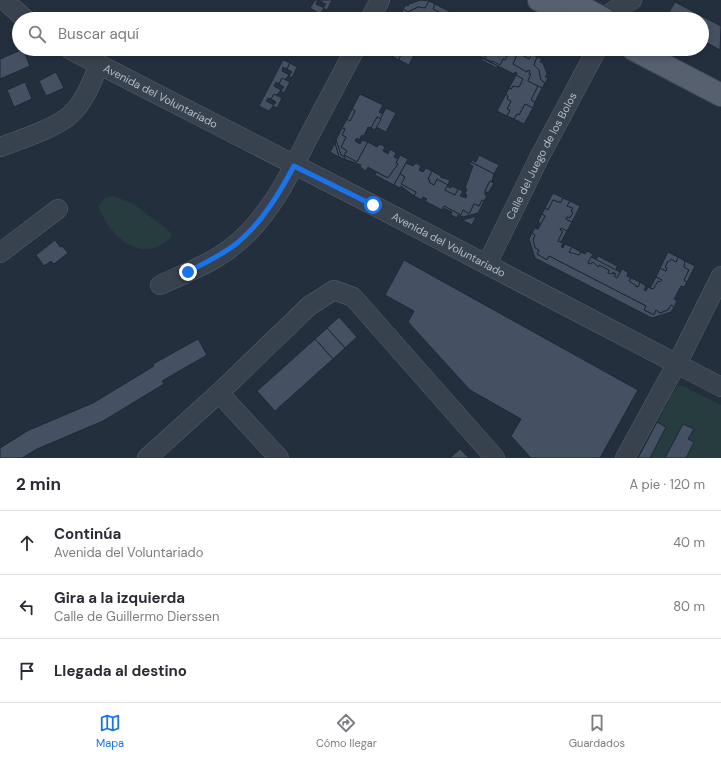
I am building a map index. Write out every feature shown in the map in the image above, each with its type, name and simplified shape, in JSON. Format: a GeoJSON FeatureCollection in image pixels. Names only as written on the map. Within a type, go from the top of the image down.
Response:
{"type":"FeatureCollection","features":[{"type":"Feature","properties":{"kind":"main road"},"geometry":{"type":"LineString","coordinates":[[539,0],[563,12]]}},
{"type":"Feature","properties":{"kind":"main road"},"geometry":{"type":"LineString","coordinates":[[568,0],[591,12]]}},
{"type":"Feature","properties":{"kind":"main road"},"geometry":{"type":"LineString","coordinates":[[646,56],[721,95]]}},
{"type":"Feature","properties":{"kind":"main road"},"geometry":{"type":"LineString","coordinates":[[676,56],[721,79]]}},
{"type":"Feature","properties":{"kind":"street"},"geometry":{"type":"LineString","coordinates":[[4,0],[17,12]]}},
{"type":"Feature","properties":{"kind":"street"},"geometry":{"type":"LineString","coordinates":[[374,12],[380,0]]}},
{"type":"Feature","properties":{"kind":"street"},"geometry":{"type":"LineString","coordinates":[[618,12],[630,7]]}},
{"type":"Feature","properties":{"kind":"street","name":"Avenida del Voluntariado"},"geometry":{"type":"LineString","coordinates":[[82,56],[487,264],[721,387]]}},
{"type":"Feature","properties":{"kind":"street"},"geometry":{"type":"LineString","coordinates":[[160,285],[188,272],[236,244],[248,234],[275,200],[351,56]]}},
{"type":"Feature","properties":{"kind":"street","name":"Calle del Juego de los Bolos"},"geometry":{"type":"LineString","coordinates":[[487,264],[539,158],[593,56]]}},
{"type":"Feature","properties":{"kind":"street"},"geometry":{"type":"LineString","coordinates":[[0,147],[25,138],[71,115],[90,87],[99,65]]}},
{"type":"Feature","properties":{"kind":"street"},"geometry":{"type":"LineString","coordinates":[[0,253],[58,209]]}},
{"type":"Feature","properties":{"kind":"street"},"geometry":{"type":"LineString","coordinates":[[625,458],[721,276]]}},
{"type":"Feature","properties":{"kind":"street"},"geometry":{"type":"LineString","coordinates":[[147,458],[220,393],[309,306],[334,290],[353,297],[496,458]]}},
{"type":"Feature","properties":{"kind":"street"},"geometry":{"type":"LineString","coordinates":[[220,393],[278,458]]}},
{"type":"Feature","properties":{"kind":"green space"},"geometry":{"type":"Polygon","coordinates":[[[113,196],[132,203],[167,229],[171,233],[171,237],[160,246],[149,249],[138,248],[128,244],[118,237],[110,228],[98,206],[105,198],[113,196]]]}},
{"type":"Feature","properties":{"kind":"green space"},"geometry":{"type":"Polygon","coordinates":[[[677,386],[683,386],[721,405],[721,458],[638,458],[677,386]]]}},
{"type":"Feature","properties":{"kind":"building"},"geometry":{"type":"Polygon","coordinates":[[[315,0],[318,0],[316,4],[324,8],[321,12],[317,12],[310,8],[315,0]]]}},
{"type":"Feature","properties":{"kind":"building"},"geometry":{"type":"Polygon","coordinates":[[[322,0],[332,0],[327,10],[323,8],[326,4],[321,2],[322,0]]]}},
{"type":"Feature","properties":{"kind":"building"},"geometry":{"type":"Polygon","coordinates":[[[421,0],[429,1],[425,8],[418,7],[408,12],[403,9],[406,5],[408,6],[409,4],[421,0]]]}},
{"type":"Feature","properties":{"kind":"building"},"geometry":{"type":"Polygon","coordinates":[[[429,1],[435,4],[433,9],[439,12],[408,12],[418,7],[425,8],[429,1]]]}},
{"type":"Feature","properties":{"kind":"building"},"geometry":{"type":"Polygon","coordinates":[[[675,2],[694,12],[669,12],[675,2]]]}},
{"type":"Feature","properties":{"kind":"building"},"geometry":{"type":"Polygon","coordinates":[[[435,4],[450,12],[439,12],[433,9],[435,4]]]}},
{"type":"Feature","properties":{"kind":"building"},"geometry":{"type":"Polygon","coordinates":[[[709,20],[721,26],[720,50],[709,44],[709,20]]]}},
{"type":"Feature","properties":{"kind":"building"},"geometry":{"type":"Polygon","coordinates":[[[12,54],[12,56],[26,56],[30,66],[0,79],[0,59],[12,54]]]}},
{"type":"Feature","properties":{"kind":"building"},"geometry":{"type":"Polygon","coordinates":[[[392,56],[400,56],[399,60],[392,56]]]}},
{"type":"Feature","properties":{"kind":"building"},"geometry":{"type":"Polygon","coordinates":[[[400,56],[414,56],[409,65],[399,60],[400,56]]]}},
{"type":"Feature","properties":{"kind":"building"},"geometry":{"type":"Polygon","coordinates":[[[484,56],[507,56],[505,60],[503,59],[500,65],[485,59],[486,57],[484,56]]]}},
{"type":"Feature","properties":{"kind":"building"},"geometry":{"type":"Polygon","coordinates":[[[507,56],[517,56],[513,64],[527,72],[528,70],[530,71],[529,74],[531,74],[528,81],[538,86],[531,100],[535,102],[533,108],[525,104],[519,115],[517,114],[514,119],[507,116],[510,110],[507,109],[511,101],[507,99],[508,96],[506,94],[509,88],[511,89],[513,86],[519,87],[523,79],[516,75],[517,73],[515,72],[514,74],[492,63],[493,61],[500,65],[503,59],[505,60],[507,56]]]}},
{"type":"Feature","properties":{"kind":"building"},"geometry":{"type":"Polygon","coordinates":[[[517,56],[524,56],[529,59],[531,56],[537,57],[534,65],[539,70],[541,80],[545,83],[542,88],[528,81],[531,74],[529,74],[530,71],[528,70],[527,72],[513,64],[517,56]]]}},
{"type":"Feature","properties":{"kind":"building"},"geometry":{"type":"Polygon","coordinates":[[[524,56],[531,56],[529,59],[524,56]]]}},
{"type":"Feature","properties":{"kind":"building"},"geometry":{"type":"Polygon","coordinates":[[[537,57],[542,59],[540,62],[543,63],[547,74],[545,77],[548,78],[545,83],[541,80],[539,70],[534,65],[537,57]]]}},
{"type":"Feature","properties":{"kind":"building"},"geometry":{"type":"Polygon","coordinates":[[[482,58],[498,66],[497,68],[481,60],[482,58]]]}},
{"type":"Feature","properties":{"kind":"building"},"geometry":{"type":"Polygon","coordinates":[[[283,60],[290,63],[287,69],[283,67],[282,71],[289,75],[285,80],[282,78],[279,84],[276,82],[274,86],[281,90],[277,95],[274,94],[271,99],[268,98],[266,101],[274,105],[269,111],[259,106],[283,60]]]}},
{"type":"Feature","properties":{"kind":"building"},"geometry":{"type":"Polygon","coordinates":[[[290,63],[297,67],[292,78],[289,76],[292,72],[287,69],[290,63]]]}},
{"type":"Feature","properties":{"kind":"building"},"geometry":{"type":"Polygon","coordinates":[[[56,72],[64,88],[46,96],[39,81],[56,72]]]}},
{"type":"Feature","properties":{"kind":"building"},"geometry":{"type":"Polygon","coordinates":[[[516,75],[523,79],[519,87],[513,86],[511,89],[509,88],[516,75]]]}},
{"type":"Feature","properties":{"kind":"building"},"geometry":{"type":"Polygon","coordinates":[[[282,78],[290,82],[284,93],[281,91],[284,87],[279,84],[282,78]]]}},
{"type":"Feature","properties":{"kind":"building"},"geometry":{"type":"Polygon","coordinates":[[[25,82],[32,99],[14,107],[7,90],[25,82]]]}},
{"type":"Feature","properties":{"kind":"building"},"geometry":{"type":"Polygon","coordinates":[[[538,86],[542,88],[535,102],[531,100],[538,86]]]}},
{"type":"Feature","properties":{"kind":"building"},"geometry":{"type":"Polygon","coordinates":[[[274,94],[282,98],[277,108],[273,106],[276,102],[271,99],[274,94]]]}},
{"type":"Feature","properties":{"kind":"building"},"geometry":{"type":"Polygon","coordinates":[[[360,94],[383,105],[379,112],[383,114],[381,119],[377,117],[371,128],[368,127],[364,136],[362,135],[359,140],[357,138],[355,141],[360,144],[362,140],[368,142],[357,162],[344,155],[347,151],[341,147],[346,137],[342,135],[345,129],[342,128],[347,119],[350,121],[355,111],[352,109],[360,94]]]}},
{"type":"Feature","properties":{"kind":"building"},"geometry":{"type":"Polygon","coordinates":[[[506,94],[508,96],[507,99],[511,101],[507,109],[510,110],[507,116],[497,111],[506,94]]]}},
{"type":"Feature","properties":{"kind":"building"},"geometry":{"type":"Polygon","coordinates":[[[525,104],[533,108],[524,124],[514,119],[517,114],[519,115],[525,104]]]}},
{"type":"Feature","properties":{"kind":"building"},"geometry":{"type":"Polygon","coordinates":[[[386,108],[396,113],[386,132],[376,127],[386,108]]]}},
{"type":"Feature","properties":{"kind":"building"},"geometry":{"type":"Polygon","coordinates":[[[352,109],[355,111],[350,121],[347,119],[352,109]]]}},
{"type":"Feature","properties":{"kind":"building"},"geometry":{"type":"Polygon","coordinates":[[[377,117],[381,119],[375,130],[371,128],[377,117]]]}},
{"type":"Feature","properties":{"kind":"building"},"geometry":{"type":"Polygon","coordinates":[[[342,128],[345,129],[342,135],[346,137],[341,147],[347,151],[344,155],[357,162],[368,142],[377,147],[380,144],[385,147],[383,151],[388,154],[390,149],[396,153],[394,157],[398,159],[396,163],[398,164],[388,178],[368,167],[366,171],[360,167],[361,165],[344,159],[345,157],[341,155],[336,140],[342,128]]]}},
{"type":"Feature","properties":{"kind":"building"},"geometry":{"type":"Polygon","coordinates":[[[336,140],[341,155],[345,157],[344,159],[339,157],[335,143],[336,140]]]}},
{"type":"Feature","properties":{"kind":"building"},"geometry":{"type":"Polygon","coordinates":[[[335,143],[339,157],[330,152],[335,143]]]}},
{"type":"Feature","properties":{"kind":"building"},"geometry":{"type":"Polygon","coordinates":[[[400,155],[408,159],[394,185],[375,175],[376,172],[388,178],[398,164],[396,163],[400,155]]]}},
{"type":"Feature","properties":{"kind":"building"},"geometry":{"type":"Polygon","coordinates":[[[479,155],[499,165],[494,174],[471,162],[472,160],[476,162],[479,155]]]}},
{"type":"Feature","properties":{"kind":"building"},"geometry":{"type":"Polygon","coordinates":[[[471,162],[494,174],[492,181],[494,182],[490,181],[485,191],[485,195],[487,196],[484,201],[482,200],[479,206],[474,204],[469,214],[463,210],[461,215],[444,206],[442,210],[425,201],[427,199],[423,197],[422,200],[414,196],[416,192],[401,184],[405,177],[400,174],[406,163],[413,166],[416,163],[421,166],[419,170],[423,172],[426,168],[432,171],[428,179],[430,180],[429,182],[434,185],[437,179],[448,185],[445,190],[455,195],[458,189],[463,191],[460,196],[466,198],[467,195],[465,194],[467,189],[465,188],[473,166],[469,164],[471,162]]]}},
{"type":"Feature","properties":{"kind":"building"},"geometry":{"type":"Polygon","coordinates":[[[432,171],[441,176],[440,177],[450,180],[448,185],[437,179],[434,185],[429,182],[430,180],[428,179],[432,171]]]}},
{"type":"Feature","properties":{"kind":"building"},"geometry":{"type":"Polygon","coordinates":[[[400,174],[405,177],[401,184],[416,192],[414,196],[401,186],[400,188],[394,185],[400,174]]]}},
{"type":"Feature","properties":{"kind":"building"},"geometry":{"type":"Polygon","coordinates":[[[490,181],[494,183],[488,193],[485,191],[490,181]]]}},
{"type":"Feature","properties":{"kind":"building"},"geometry":{"type":"Polygon","coordinates":[[[447,186],[451,188],[452,186],[458,189],[455,195],[445,190],[447,186]]]}},
{"type":"Feature","properties":{"kind":"building"},"geometry":{"type":"Polygon","coordinates":[[[553,193],[563,198],[561,202],[553,200],[548,210],[545,208],[553,193]]]}},
{"type":"Feature","properties":{"kind":"building"},"geometry":{"type":"Polygon","coordinates":[[[563,198],[570,201],[567,206],[573,208],[571,211],[573,212],[570,218],[567,217],[566,219],[572,222],[567,231],[561,228],[560,230],[563,231],[558,241],[563,243],[561,247],[563,248],[565,244],[572,247],[569,252],[579,255],[581,252],[585,254],[587,251],[593,254],[588,263],[591,264],[593,262],[598,267],[599,265],[609,270],[608,273],[616,274],[614,276],[617,278],[622,269],[628,272],[627,276],[631,278],[629,281],[638,287],[640,282],[646,286],[644,290],[646,291],[648,287],[653,289],[658,281],[660,282],[662,280],[656,277],[660,268],[666,271],[667,268],[665,267],[668,261],[669,262],[671,259],[676,262],[678,257],[685,261],[684,267],[689,270],[684,280],[687,282],[684,287],[681,286],[674,299],[677,301],[674,307],[671,305],[668,310],[660,313],[656,310],[654,315],[644,310],[646,306],[549,256],[547,260],[537,254],[539,250],[535,248],[533,240],[535,235],[532,233],[535,228],[538,229],[545,216],[542,214],[545,208],[548,210],[553,200],[561,202],[563,198]]]}},
{"type":"Feature","properties":{"kind":"building"},"geometry":{"type":"Polygon","coordinates":[[[482,200],[484,201],[478,213],[463,217],[458,215],[457,218],[451,215],[452,212],[443,208],[444,206],[461,215],[463,210],[469,214],[474,204],[479,206],[482,200]]]}},
{"type":"Feature","properties":{"kind":"building"},"geometry":{"type":"Polygon","coordinates":[[[570,201],[580,206],[572,222],[566,219],[567,217],[570,218],[573,212],[571,211],[573,208],[567,206],[570,201]]]}},
{"type":"Feature","properties":{"kind":"building"},"geometry":{"type":"Polygon","coordinates":[[[542,214],[545,216],[537,229],[540,223],[538,222],[542,214]]]}},
{"type":"Feature","properties":{"kind":"building"},"geometry":{"type":"Polygon","coordinates":[[[476,216],[472,225],[462,220],[470,218],[476,216]]]}},
{"type":"Feature","properties":{"kind":"building"},"geometry":{"type":"Polygon","coordinates":[[[561,228],[567,231],[561,242],[558,241],[563,231],[560,230],[561,228]]]}},
{"type":"Feature","properties":{"kind":"building"},"geometry":{"type":"Polygon","coordinates":[[[532,233],[535,235],[533,240],[535,248],[539,250],[537,254],[547,260],[549,256],[646,306],[644,310],[654,315],[656,310],[660,313],[668,310],[671,305],[674,307],[671,312],[652,318],[535,258],[529,239],[532,233]]]}},
{"type":"Feature","properties":{"kind":"building"},"geometry":{"type":"Polygon","coordinates":[[[55,240],[60,247],[62,246],[68,253],[54,264],[51,261],[44,266],[36,255],[55,240]]]}},
{"type":"Feature","properties":{"kind":"building"},"geometry":{"type":"Polygon","coordinates":[[[572,247],[581,252],[579,255],[569,252],[572,247]]]}},
{"type":"Feature","properties":{"kind":"building"},"geometry":{"type":"Polygon","coordinates":[[[668,252],[678,257],[676,262],[671,259],[669,262],[668,261],[665,267],[667,268],[666,271],[660,268],[668,252]]]}},
{"type":"Feature","properties":{"kind":"building"},"geometry":{"type":"Polygon","coordinates":[[[598,256],[617,266],[616,270],[596,260],[598,256]]]}},
{"type":"Feature","properties":{"kind":"building"},"geometry":{"type":"Polygon","coordinates":[[[591,257],[620,272],[617,278],[614,276],[616,274],[613,272],[612,274],[608,273],[609,270],[599,265],[598,267],[593,262],[591,264],[588,263],[591,257]]]}},
{"type":"Feature","properties":{"kind":"building"},"geometry":{"type":"Polygon","coordinates":[[[404,260],[638,390],[600,458],[531,458],[511,436],[521,419],[470,390],[408,322],[414,311],[385,295],[404,260]]]}},
{"type":"Feature","properties":{"kind":"building"},"geometry":{"type":"Polygon","coordinates":[[[685,261],[695,266],[687,282],[684,280],[689,270],[684,267],[685,261]]]}},
{"type":"Feature","properties":{"kind":"building"},"geometry":{"type":"Polygon","coordinates":[[[656,277],[662,280],[660,282],[658,281],[653,289],[650,288],[656,277]]]}},
{"type":"Feature","properties":{"kind":"building"},"geometry":{"type":"Polygon","coordinates":[[[631,278],[640,282],[638,287],[629,281],[631,278]]]}},
{"type":"Feature","properties":{"kind":"building"},"geometry":{"type":"Polygon","coordinates":[[[339,317],[357,337],[345,348],[327,328],[339,317]]]}},
{"type":"Feature","properties":{"kind":"building"},"geometry":{"type":"Polygon","coordinates":[[[327,328],[345,348],[333,359],[315,339],[327,328]]]}},
{"type":"Feature","properties":{"kind":"building"},"geometry":{"type":"Polygon","coordinates":[[[198,339],[207,355],[162,381],[164,384],[103,421],[37,449],[22,458],[0,458],[0,448],[29,430],[93,403],[154,366],[153,364],[198,339]]]}},
{"type":"Feature","properties":{"kind":"building"},"geometry":{"type":"Polygon","coordinates":[[[315,339],[333,359],[275,411],[257,391],[315,339]]]}},
{"type":"Feature","properties":{"kind":"building"},"geometry":{"type":"Polygon","coordinates":[[[657,422],[666,427],[650,458],[638,458],[657,422]]]}},
{"type":"Feature","properties":{"kind":"building"},"geometry":{"type":"Polygon","coordinates":[[[683,424],[694,429],[688,439],[694,442],[686,458],[665,458],[683,424]]]}},
{"type":"Feature","properties":{"kind":"building"},"geometry":{"type":"Polygon","coordinates":[[[460,449],[469,458],[450,458],[460,449]]]}},
{"type":"Feature","properties":{"kind":"route"},"geometry":{"type":"LineString","coordinates":[[188,272],[224,253],[248,234],[275,200],[294,166],[373,205]]}}]}
